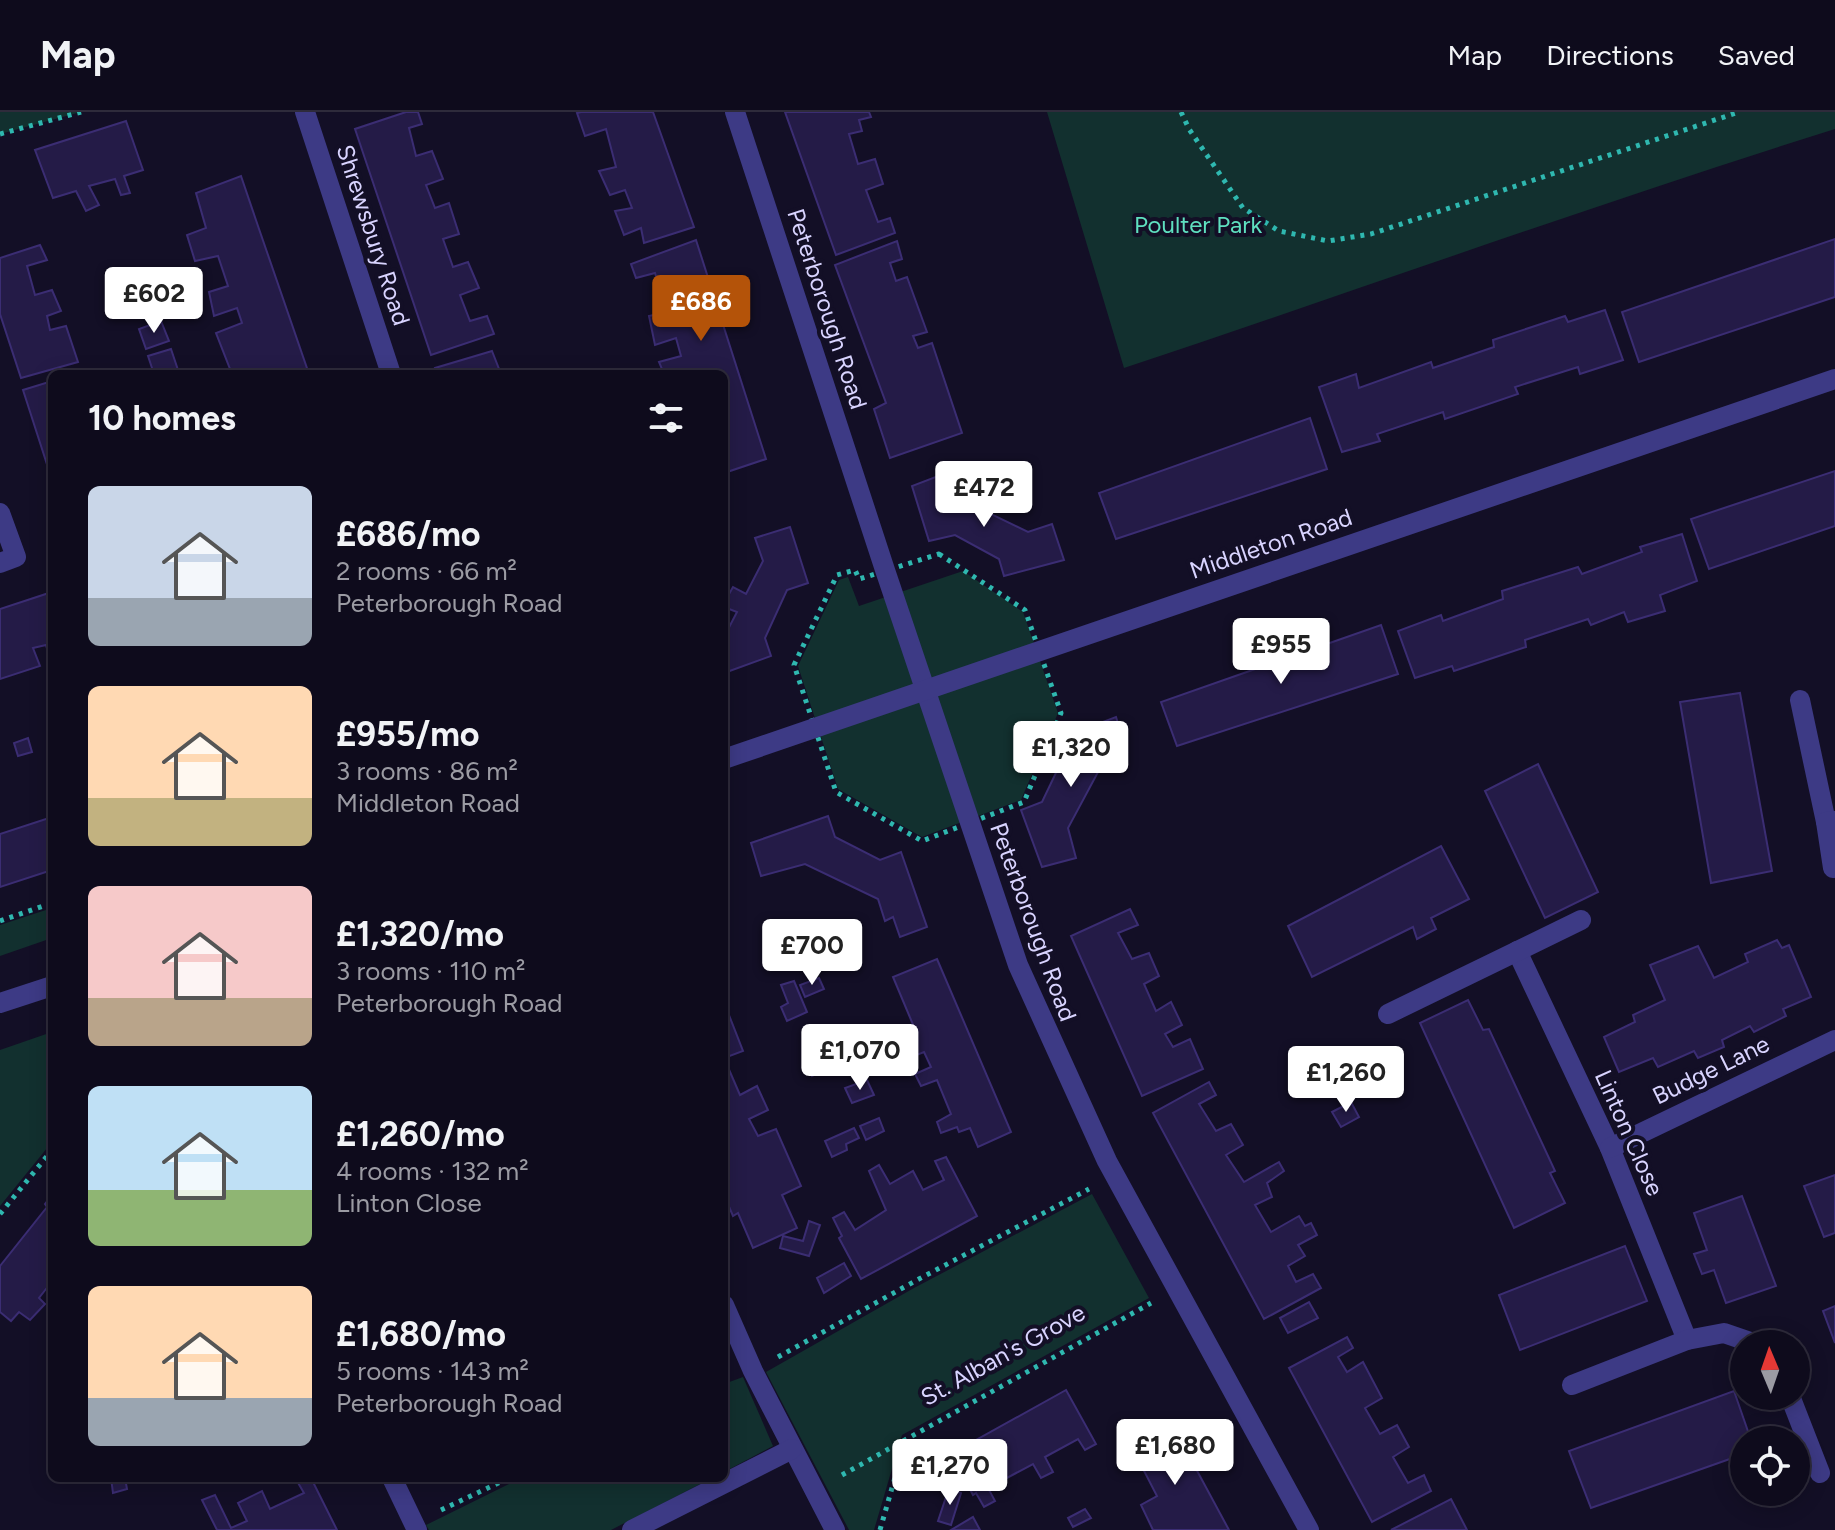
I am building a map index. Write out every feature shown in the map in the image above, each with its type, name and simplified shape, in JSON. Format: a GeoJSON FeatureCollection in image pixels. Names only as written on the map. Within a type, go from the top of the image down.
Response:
{"type":"FeatureCollection","features":[{"type":"Feature","properties":{"kind":"street","name":"Shrewsbury Road"},"geometry":{"type":"LineString","coordinates":[[305,112],[390,370]]}},
{"type":"Feature","properties":{"kind":"street","name":"Peterborough Road"},"geometry":{"type":"LineString","coordinates":[[735,112],[924,690],[1018,965],[1057,1057],[1115,1175],[1309,1530]]}},
{"type":"Feature","properties":{"kind":"street","name":"Middleton Road"},"geometry":{"type":"LineString","coordinates":[[728,758],[1835,379]]}},
{"type":"Feature","properties":{"kind":"street"},"geometry":{"type":"LineString","coordinates":[[0,513],[16,557],[0,563]]}},
{"type":"Feature","properties":{"kind":"street"},"geometry":{"type":"LineString","coordinates":[[1800,700],[1830,822],[1833,868]]}},
{"type":"Feature","properties":{"kind":"street"},"geometry":{"type":"LineString","coordinates":[[1388,1014],[1581,920]]}},
{"type":"Feature","properties":{"kind":"street","name":"Linton Close"},"geometry":{"type":"LineString","coordinates":[[1517,951],[1610,1148],[1687,1340]]}},
{"type":"Feature","properties":{"kind":"street"},"geometry":{"type":"LineString","coordinates":[[0,1003],[48,987]]}},
{"type":"Feature","properties":{"kind":"street","name":"Budge Lane"},"geometry":{"type":"LineString","coordinates":[[1610,1148],[1835,1040]]}},
{"type":"Feature","properties":{"kind":"street"},"geometry":{"type":"LineString","coordinates":[[728,1314],[753,1371],[835,1530]]}},
{"type":"Feature","properties":{"kind":"street"},"geometry":{"type":"LineString","coordinates":[[1572,1385],[1687,1340],[1724,1333],[1730,1335]]}},
{"type":"Feature","properties":{"kind":"street"},"geometry":{"type":"LineString","coordinates":[[1795,1410],[1820,1473]]}},
{"type":"Feature","properties":{"kind":"street"},"geometry":{"type":"LineString","coordinates":[[728,1481],[792,1449]]}},
{"type":"Feature","properties":{"kind":"street"},"geometry":{"type":"LineString","coordinates":[[394,1482],[416,1526]]}},
{"type":"Feature","properties":{"kind":"street"},"geometry":{"type":"LineString","coordinates":[[632,1530],[727,1482]]}},
{"type":"Feature","properties":{"kind":"path"},"geometry":{"type":"LineString","coordinates":[[0,134],[81,112]]}},
{"type":"Feature","properties":{"kind":"path"},"geometry":{"type":"LineString","coordinates":[[1181,112],[1189,129],[1243,208],[1279,231],[1328,241],[1371,234],[1739,112]]}},
{"type":"Feature","properties":{"kind":"path"},"geometry":{"type":"LineString","coordinates":[[0,921],[48,904]]}},
{"type":"Feature","properties":{"kind":"path"},"geometry":{"type":"LineString","coordinates":[[0,1214],[48,1155]]}},
{"type":"Feature","properties":{"kind":"path"},"geometry":{"type":"LineString","coordinates":[[753,1371],[1115,1175]]}},
{"type":"Feature","properties":{"kind":"path","name":"St. Alban's Grove"},"geometry":{"type":"LineString","coordinates":[[814,1490],[1176,1289]]}},
{"type":"Feature","properties":{"kind":"path"},"geometry":{"type":"LineString","coordinates":[[880,1530],[906,1439]]}},
{"type":"Feature","properties":{"kind":"path"},"geometry":{"type":"LineString","coordinates":[[416,1526],[501,1482]]}},
{"type":"Feature","properties":{"kind":"green space"},"geometry":{"type":"Polygon","coordinates":[[[0,112],[81,112],[0,134],[0,112]]]}},
{"type":"Feature","properties":{"kind":"green space","name":"Poulter Park"},"geometry":{"type":"Polygon","coordinates":[[[1047,112],[1835,112],[1835,129],[1124,368],[1047,112]]]}},
{"type":"Feature","properties":{"kind":"green space"},"geometry":{"type":"Polygon","coordinates":[[[963,571],[1023,612],[1058,713],[1021,800],[922,837],[838,789],[798,666],[839,580],[848,577],[859,606],[963,571]]]}},
{"type":"Feature","properties":{"kind":"green space"},"geometry":{"type":"Polygon","coordinates":[[[48,909],[48,939],[0,956],[0,925],[48,909]]]}},
{"type":"Feature","properties":{"kind":"green space"},"geometry":{"type":"Polygon","coordinates":[[[48,1033],[48,1147],[0,1206],[0,1050],[48,1033]]]}},
{"type":"Feature","properties":{"kind":"green space"},"geometry":{"type":"Polygon","coordinates":[[[1092,1194],[1149,1298],[902,1435],[874,1530],[849,1530],[766,1372],[914,1288],[1092,1194]]]}},
{"type":"Feature","properties":{"kind":"green space"},"geometry":{"type":"Polygon","coordinates":[[[743,1377],[773,1446],[728,1470],[728,1383],[743,1377]]]}},
{"type":"Feature","properties":{"kind":"green space"},"geometry":{"type":"Polygon","coordinates":[[[513,1482],[704,1482],[611,1530],[429,1530],[426,1525],[513,1482]]]}},
{"type":"Feature","properties":{"kind":"building"},"geometry":{"type":"Polygon","coordinates":[[[406,112],[418,112],[422,124],[409,128],[416,156],[432,151],[443,179],[426,185],[435,208],[449,203],[459,234],[443,239],[453,267],[468,262],[479,288],[460,295],[470,321],[487,316],[494,334],[431,355],[355,129],[406,112]]]}},
{"type":"Feature","properties":{"kind":"building"},"geometry":{"type":"Polygon","coordinates":[[[653,112],[694,227],[644,243],[641,228],[624,235],[615,211],[632,208],[625,190],[610,195],[599,171],[616,167],[606,129],[585,136],[577,113],[653,112]]]}},
{"type":"Feature","properties":{"kind":"building"},"geometry":{"type":"Polygon","coordinates":[[[785,112],[869,112],[871,117],[859,120],[862,131],[849,134],[858,164],[875,159],[883,184],[866,190],[878,222],[890,218],[895,233],[836,255],[785,112]]]}},
{"type":"Feature","properties":{"kind":"building"},"geometry":{"type":"Polygon","coordinates":[[[126,121],[143,170],[124,176],[130,193],[121,195],[115,179],[89,186],[99,205],[86,211],[76,191],[53,198],[35,150],[126,121]]]}},
{"type":"Feature","properties":{"kind":"building"},"geometry":{"type":"Polygon","coordinates":[[[241,176],[308,370],[230,370],[216,333],[242,323],[237,308],[214,316],[209,292],[228,286],[218,256],[195,261],[187,235],[206,228],[196,193],[241,176]]]}},
{"type":"Feature","properties":{"kind":"building"},"geometry":{"type":"Polygon","coordinates":[[[1835,239],[1835,297],[1639,362],[1622,312],[1835,239]]]}},
{"type":"Feature","properties":{"kind":"building"},"geometry":{"type":"Polygon","coordinates":[[[696,240],[766,459],[728,472],[728,370],[662,370],[659,362],[681,356],[676,338],[655,345],[649,316],[667,312],[655,273],[636,278],[631,264],[696,240]]]}},
{"type":"Feature","properties":{"kind":"building"},"geometry":{"type":"Polygon","coordinates":[[[897,241],[902,259],[890,263],[896,281],[907,277],[927,332],[913,336],[918,348],[932,343],[962,433],[890,458],[874,409],[886,403],[835,265],[897,241]]]}},
{"type":"Feature","properties":{"kind":"building"},"geometry":{"type":"Polygon","coordinates":[[[40,245],[47,260],[27,266],[35,295],[52,290],[61,311],[47,316],[50,330],[66,326],[78,362],[21,378],[0,314],[0,258],[40,245]]]}},
{"type":"Feature","properties":{"kind":"building"},"geometry":{"type":"Polygon","coordinates":[[[1605,310],[1623,360],[1580,374],[1578,367],[1515,387],[1518,394],[1445,419],[1443,412],[1377,434],[1380,441],[1342,452],[1319,387],[1356,374],[1359,388],[1431,362],[1433,368],[1494,347],[1493,340],[1565,316],[1568,322],[1605,310]]]}},
{"type":"Feature","properties":{"kind":"building"},"geometry":{"type":"Polygon","coordinates":[[[161,321],[169,341],[146,349],[139,329],[161,321]]]}},
{"type":"Feature","properties":{"kind":"building"},"geometry":{"type":"Polygon","coordinates":[[[171,349],[178,370],[153,370],[148,356],[171,349]]]}},
{"type":"Feature","properties":{"kind":"building"},"geometry":{"type":"Polygon","coordinates":[[[492,351],[499,370],[436,370],[492,351]]]}},
{"type":"Feature","properties":{"kind":"building"},"geometry":{"type":"Polygon","coordinates":[[[48,382],[48,468],[23,390],[48,382]]]}},
{"type":"Feature","properties":{"kind":"building"},"geometry":{"type":"Polygon","coordinates":[[[1310,418],[1327,469],[1116,539],[1099,493],[1310,418]]]}},
{"type":"Feature","properties":{"kind":"building"},"geometry":{"type":"Polygon","coordinates":[[[1835,471],[1835,526],[1709,569],[1691,519],[1835,471]]]}},
{"type":"Feature","properties":{"kind":"building"},"geometry":{"type":"Polygon","coordinates":[[[946,473],[954,496],[1028,532],[1052,524],[1064,560],[1004,576],[999,559],[955,535],[929,541],[912,486],[946,473]]]}},
{"type":"Feature","properties":{"kind":"building"},"geometry":{"type":"Polygon","coordinates":[[[790,527],[808,583],[787,590],[765,638],[771,656],[728,672],[728,629],[737,612],[728,609],[728,596],[733,587],[746,594],[763,561],[755,538],[790,527]]]}},
{"type":"Feature","properties":{"kind":"building"},"geometry":{"type":"Polygon","coordinates":[[[1682,534],[1697,581],[1660,595],[1665,611],[1628,622],[1624,612],[1591,625],[1588,619],[1525,640],[1526,647],[1454,671],[1452,666],[1415,678],[1398,631],[1441,615],[1443,621],[1503,599],[1502,591],[1578,567],[1582,574],[1642,552],[1640,547],[1682,534]]]}},
{"type":"Feature","properties":{"kind":"building"},"geometry":{"type":"Polygon","coordinates":[[[48,593],[48,652],[46,645],[33,648],[40,666],[0,679],[0,609],[48,593]]]}},
{"type":"Feature","properties":{"kind":"building"},"geometry":{"type":"Polygon","coordinates":[[[1381,625],[1398,674],[1177,746],[1161,702],[1381,625]]]}},
{"type":"Feature","properties":{"kind":"building"},"geometry":{"type":"Polygon","coordinates":[[[1740,693],[1772,871],[1711,883],[1680,702],[1740,693]]]}},
{"type":"Feature","properties":{"kind":"building"},"geometry":{"type":"Polygon","coordinates":[[[1116,717],[1127,752],[1105,759],[1068,828],[1076,858],[1042,867],[1021,810],[1042,802],[1065,754],[1060,738],[1116,717]]]}},
{"type":"Feature","properties":{"kind":"building"},"geometry":{"type":"Polygon","coordinates":[[[28,738],[32,752],[18,756],[14,743],[28,738]]]}},
{"type":"Feature","properties":{"kind":"building"},"geometry":{"type":"Polygon","coordinates":[[[1538,764],[1598,892],[1545,918],[1485,791],[1538,764]]]}},
{"type":"Feature","properties":{"kind":"building"},"geometry":{"type":"Polygon","coordinates":[[[828,816],[835,837],[880,860],[901,852],[927,927],[900,937],[893,917],[885,921],[878,899],[805,864],[761,876],[751,843],[828,816]]]}},
{"type":"Feature","properties":{"kind":"building"},"geometry":{"type":"Polygon","coordinates":[[[48,818],[48,871],[0,887],[0,834],[48,818]]]}},
{"type":"Feature","properties":{"kind":"building"},"geometry":{"type":"Polygon","coordinates":[[[1441,846],[1469,899],[1431,918],[1436,929],[1417,939],[1413,927],[1312,977],[1288,926],[1441,846]]]}},
{"type":"Feature","properties":{"kind":"building"},"geometry":{"type":"Polygon","coordinates":[[[1130,909],[1138,925],[1118,933],[1132,959],[1149,953],[1159,976],[1144,984],[1156,1011],[1171,1002],[1182,1025],[1165,1034],[1173,1047],[1190,1039],[1203,1069],[1142,1096],[1071,936],[1130,909]]]}},
{"type":"Feature","properties":{"kind":"building"},"geometry":{"type":"Polygon","coordinates":[[[1777,940],[1782,948],[1789,945],[1811,997],[1783,1009],[1786,1016],[1754,1032],[1750,1026],[1722,1040],[1724,1047],[1698,1058],[1694,1051],[1658,1067],[1653,1058],[1619,1072],[1604,1037],[1635,1022],[1633,1015],[1665,1000],[1650,965],[1698,946],[1714,978],[1748,962],[1745,954],[1777,940]]]}},
{"type":"Feature","properties":{"kind":"building"},"geometry":{"type":"Polygon","coordinates":[[[937,959],[1011,1132],[978,1147],[970,1128],[959,1132],[957,1127],[941,1133],[937,1122],[951,1114],[937,1080],[921,1086],[915,1074],[931,1067],[924,1052],[909,1058],[900,1033],[914,1027],[893,977],[937,959]]]}},
{"type":"Feature","properties":{"kind":"building"},"geometry":{"type":"Polygon","coordinates":[[[819,978],[824,989],[805,997],[800,985],[819,978]]]}},
{"type":"Feature","properties":{"kind":"building"},"geometry":{"type":"Polygon","coordinates":[[[794,981],[807,1012],[787,1021],[781,1007],[788,1003],[781,985],[794,981]]]}},
{"type":"Feature","properties":{"kind":"building"},"geometry":{"type":"Polygon","coordinates":[[[1468,1000],[1483,1030],[1489,1029],[1555,1171],[1550,1173],[1565,1203],[1514,1228],[1420,1023],[1468,1000]]]}},
{"type":"Feature","properties":{"kind":"building"},"geometry":{"type":"Polygon","coordinates":[[[728,1013],[743,1051],[728,1057],[728,1013]]]}},
{"type":"Feature","properties":{"kind":"building"},"geometry":{"type":"Polygon","coordinates":[[[823,1054],[830,1068],[812,1076],[806,1062],[823,1054]]]}},
{"type":"Feature","properties":{"kind":"building"},"geometry":{"type":"Polygon","coordinates":[[[728,1067],[740,1095],[757,1086],[768,1110],[749,1119],[758,1136],[776,1129],[801,1186],[782,1195],[797,1228],[753,1248],[738,1213],[733,1216],[728,1204],[728,1067]]]}},
{"type":"Feature","properties":{"kind":"building"},"geometry":{"type":"Polygon","coordinates":[[[1345,1070],[1351,1082],[1330,1092],[1325,1080],[1345,1070]]]}},
{"type":"Feature","properties":{"kind":"building"},"geometry":{"type":"Polygon","coordinates":[[[867,1080],[874,1095],[852,1103],[845,1088],[867,1080]]]}},
{"type":"Feature","properties":{"kind":"building"},"geometry":{"type":"Polygon","coordinates":[[[1209,1082],[1216,1095],[1199,1104],[1216,1131],[1231,1124],[1243,1145],[1226,1155],[1244,1182],[1279,1162],[1284,1171],[1267,1183],[1272,1197],[1255,1205],[1271,1232],[1299,1216],[1305,1226],[1311,1223],[1317,1235],[1298,1245],[1305,1256],[1288,1266],[1296,1282],[1313,1274],[1321,1288],[1264,1319],[1153,1113],[1209,1082]]]}},
{"type":"Feature","properties":{"kind":"building"},"geometry":{"type":"Polygon","coordinates":[[[1351,1102],[1359,1117],[1341,1127],[1332,1112],[1351,1102]]]}},
{"type":"Feature","properties":{"kind":"building"},"geometry":{"type":"Polygon","coordinates":[[[879,1118],[884,1131],[866,1140],[860,1126],[879,1118]]]}},
{"type":"Feature","properties":{"kind":"building"},"geometry":{"type":"Polygon","coordinates":[[[854,1128],[859,1138],[846,1144],[847,1150],[832,1157],[825,1141],[854,1128]]]}},
{"type":"Feature","properties":{"kind":"building"},"geometry":{"type":"Polygon","coordinates":[[[946,1157],[977,1216],[861,1279],[839,1238],[842,1236],[833,1218],[844,1212],[855,1230],[886,1210],[869,1171],[879,1165],[890,1184],[913,1171],[923,1190],[944,1180],[935,1161],[946,1157]]]}},
{"type":"Feature","properties":{"kind":"building"},"geometry":{"type":"Polygon","coordinates":[[[1835,1175],[1835,1233],[1824,1237],[1804,1186],[1835,1175]]]}},
{"type":"Feature","properties":{"kind":"building"},"geometry":{"type":"Polygon","coordinates":[[[1742,1196],[1776,1286],[1726,1303],[1714,1270],[1702,1274],[1694,1254],[1707,1250],[1694,1213],[1742,1196]]]}},
{"type":"Feature","properties":{"kind":"building"},"geometry":{"type":"Polygon","coordinates":[[[48,1200],[48,1290],[39,1298],[45,1304],[30,1320],[19,1312],[11,1321],[0,1312],[0,1266],[47,1207],[45,1204],[48,1200]]]}},
{"type":"Feature","properties":{"kind":"building"},"geometry":{"type":"Polygon","coordinates":[[[809,1221],[820,1225],[809,1256],[780,1248],[783,1236],[803,1241],[809,1221]]]}},
{"type":"Feature","properties":{"kind":"building"},"geometry":{"type":"Polygon","coordinates":[[[1625,1246],[1647,1301],[1520,1350],[1499,1295],[1625,1246]]]}},
{"type":"Feature","properties":{"kind":"building"},"geometry":{"type":"Polygon","coordinates":[[[844,1263],[851,1276],[824,1293],[817,1278],[844,1263]]]}},
{"type":"Feature","properties":{"kind":"building"},"geometry":{"type":"Polygon","coordinates":[[[1309,1302],[1318,1318],[1288,1333],[1280,1318],[1309,1302]]]}},
{"type":"Feature","properties":{"kind":"building"},"geometry":{"type":"Polygon","coordinates":[[[1835,1306],[1835,1343],[1823,1311],[1835,1306]]]}},
{"type":"Feature","properties":{"kind":"building"},"geometry":{"type":"Polygon","coordinates":[[[1347,1337],[1353,1348],[1338,1357],[1347,1372],[1363,1362],[1382,1398],[1365,1408],[1380,1434],[1397,1425],[1409,1447],[1393,1457],[1408,1483],[1424,1475],[1431,1491],[1372,1522],[1289,1368],[1347,1337]]]}},
{"type":"Feature","properties":{"kind":"building"},"geometry":{"type":"Polygon","coordinates":[[[1066,1390],[1096,1444],[1085,1450],[1078,1439],[1045,1457],[1053,1472],[1041,1478],[1033,1464],[988,1488],[995,1501],[984,1507],[976,1493],[973,1495],[951,1454],[1066,1390]]]}},
{"type":"Feature","properties":{"kind":"building"},"geometry":{"type":"Polygon","coordinates":[[[1730,1392],[1730,1410],[1741,1410],[1746,1426],[1730,1426],[1730,1459],[1591,1508],[1569,1451],[1730,1392]]]}},
{"type":"Feature","properties":{"kind":"building"},"geometry":{"type":"Polygon","coordinates":[[[1174,1428],[1229,1530],[1153,1530],[1141,1505],[1157,1496],[1139,1461],[1124,1468],[1120,1457],[1174,1428]]]}},
{"type":"Feature","properties":{"kind":"building"},"geometry":{"type":"Polygon","coordinates":[[[112,1482],[126,1482],[127,1489],[113,1493],[112,1482]]]}},
{"type":"Feature","properties":{"kind":"building"},"geometry":{"type":"Polygon","coordinates":[[[298,1482],[313,1482],[337,1530],[217,1530],[202,1500],[215,1495],[231,1528],[247,1521],[238,1503],[262,1491],[270,1509],[304,1493],[298,1482]]]}},
{"type":"Feature","properties":{"kind":"building"},"geometry":{"type":"Polygon","coordinates":[[[949,1488],[961,1493],[951,1525],[938,1521],[949,1488]]]}},
{"type":"Feature","properties":{"kind":"building"},"geometry":{"type":"Polygon","coordinates":[[[1451,1499],[1467,1530],[1391,1530],[1451,1499]]]}},
{"type":"Feature","properties":{"kind":"building"},"geometry":{"type":"Polygon","coordinates":[[[1085,1509],[1091,1518],[1073,1527],[1068,1518],[1085,1509]]]}},
{"type":"Feature","properties":{"kind":"building"},"geometry":{"type":"Polygon","coordinates":[[[973,1517],[980,1530],[951,1530],[973,1517]]]}}]}
